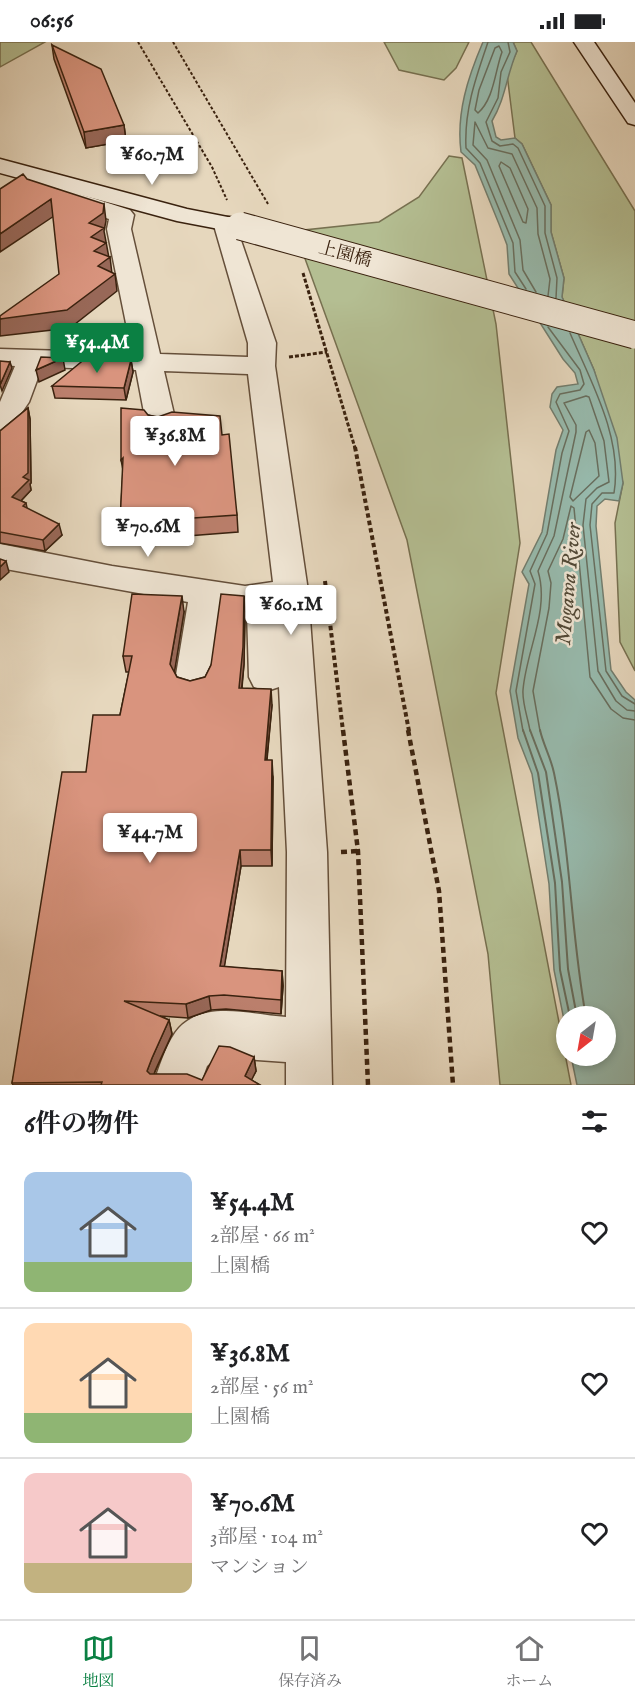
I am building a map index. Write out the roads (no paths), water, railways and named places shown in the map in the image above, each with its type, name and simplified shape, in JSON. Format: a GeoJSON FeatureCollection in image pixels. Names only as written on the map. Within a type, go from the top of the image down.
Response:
{"type":"FeatureCollection","features":[{"type":"Feature","properties":{"kind":"street"},"geometry":{"type":"LineString","coordinates":[[584,42],[635,119]]}},
{"type":"Feature","properties":{"kind":"street"},"geometry":{"type":"LineString","coordinates":[[0,166],[122,215],[119,229],[161,423]]}},
{"type":"Feature","properties":{"kind":"street","name":"上園橋"},"geometry":{"type":"LineString","coordinates":[[46,185],[185,216],[232,219],[635,335]]}},
{"type":"Feature","properties":{"kind":"street"},"geometry":{"type":"LineString","coordinates":[[232,219],[262,343],[272,362],[277,594],[307,852],[309,1085]]}},
{"type":"Feature","properties":{"kind":"street"},"geometry":{"type":"LineString","coordinates":[[0,357],[149,363],[272,362]]}},
{"type":"Feature","properties":{"kind":"street"},"geometry":{"type":"LineString","coordinates":[[0,423],[15,402],[32,358]]}},
{"type":"Feature","properties":{"kind":"street"},"geometry":{"type":"LineString","coordinates":[[0,556],[245,599],[277,594]]}},
{"type":"Feature","properties":{"kind":"street"},"geometry":{"type":"LineString","coordinates":[[193,681],[206,593]]}},
{"type":"Feature","properties":{"kind":"street"},"geometry":{"type":"LineString","coordinates":[[267,677],[277,594]]}},
{"type":"Feature","properties":{"kind":"street"},"geometry":{"type":"LineString","coordinates":[[176,1085],[191,1050],[204,1035],[218,1034],[283,1042],[309,1039]]}},
{"type":"Feature","properties":{"kind":"water","name":"Mogawa River"},"geometry":{"type":"Polygon","coordinates":[[[483,42],[513,42],[517,51],[500,104],[492,121],[496,137],[501,140],[515,138],[522,144],[551,205],[551,232],[564,278],[562,297],[594,370],[617,438],[623,483],[619,501],[605,499],[597,506],[596,526],[611,670],[626,692],[635,700],[635,1085],[577,1085],[573,1066],[616,1066],[616,1006],[561,1006],[554,970],[549,884],[532,774],[518,738],[510,691],[529,584],[522,572],[542,532],[556,450],[563,430],[550,407],[552,394],[557,387],[578,384],[575,373],[563,359],[509,274],[507,245],[499,224],[475,165],[461,152],[462,109],[483,42]]]}}]}
